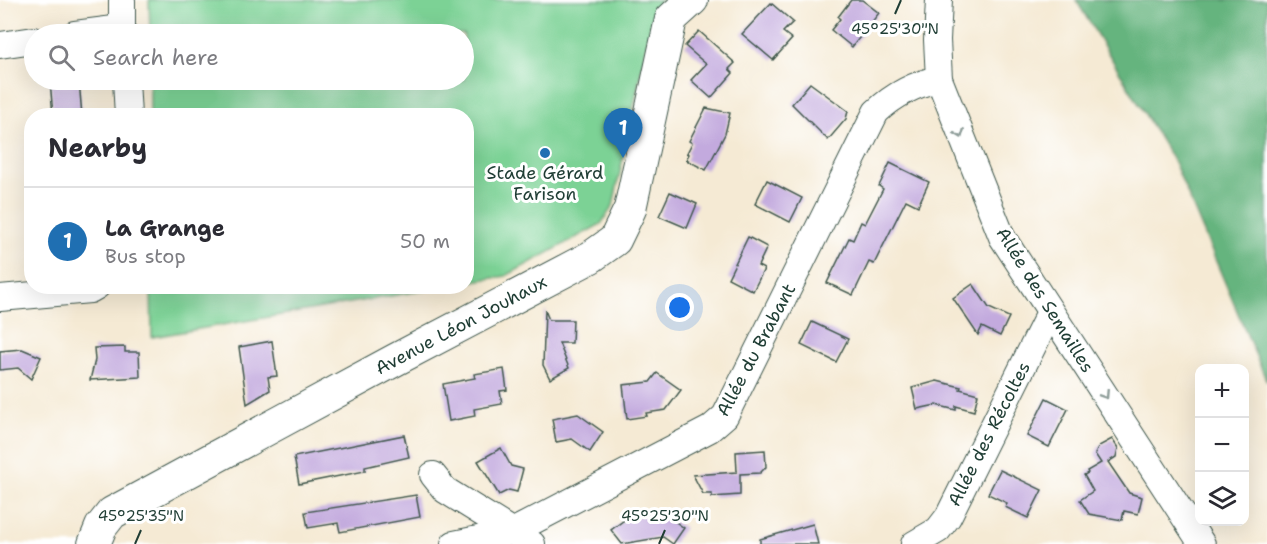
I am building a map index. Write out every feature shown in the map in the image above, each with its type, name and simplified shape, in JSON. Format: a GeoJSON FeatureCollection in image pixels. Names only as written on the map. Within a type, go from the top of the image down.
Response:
{"type":"FeatureCollection","features":[{"type":"Feature","properties":{"kind":"street"},"geometry":{"type":"LineString","coordinates":[[122,0],[122,24]]}},
{"type":"Feature","properties":{"kind":"street","name":"Avenue Léon Jouhaux"},"geometry":{"type":"LineString","coordinates":[[94,544],[101,526],[112,513],[591,257],[615,240],[630,209],[671,19],[692,0]]}},
{"type":"Feature","properties":{"kind":"street","name":"Allée des Semailles"},"geometry":{"type":"LineString","coordinates":[[939,0],[937,40],[939,79],[1002,237],[1202,544]]}},
{"type":"Feature","properties":{"kind":"street"},"geometry":{"type":"LineString","coordinates":[[0,45],[24,41]]}},
{"type":"Feature","properties":{"kind":"street","name":"Allée du Brabant"},"geometry":{"type":"LineString","coordinates":[[454,544],[522,538],[710,429],[725,416],[876,112],[891,98],[939,79]]}},
{"type":"Feature","properties":{"kind":"street"},"geometry":{"type":"LineString","coordinates":[[127,90],[128,108]]}},
{"type":"Feature","properties":{"kind":"street"},"geometry":{"type":"LineString","coordinates":[[0,298],[45,294]]}},
{"type":"Feature","properties":{"kind":"street","name":"Allée des Récoltes"},"geometry":{"type":"LineString","coordinates":[[915,544],[938,530],[948,517],[1050,312]]}},
{"type":"Feature","properties":{"kind":"street"},"geometry":{"type":"LineString","coordinates":[[433,475],[445,490],[522,538]]}},
{"type":"Feature","properties":{"kind":"green space","name":"Stade Gérard Farison"},"geometry":{"type":"Polygon","coordinates":[[[149,0],[661,0],[651,23],[613,206],[601,224],[506,276],[474,281],[474,108],[150,108],[150,90],[474,90],[474,24],[150,24],[149,0]]]}},
{"type":"Feature","properties":{"kind":"green space"},"geometry":{"type":"Polygon","coordinates":[[[1076,0],[1267,0],[1267,382],[1174,162],[1076,0]]]}},
{"type":"Feature","properties":{"kind":"green space"},"geometry":{"type":"Polygon","coordinates":[[[151,294],[402,294],[152,337],[151,294]]]}},
{"type":"Feature","properties":{"kind":"building"},"geometry":{"type":"Polygon","coordinates":[[[851,0],[862,0],[879,13],[852,47],[831,30],[851,0]]]}},
{"type":"Feature","properties":{"kind":"building"},"geometry":{"type":"Polygon","coordinates":[[[771,3],[793,22],[783,32],[792,39],[773,60],[742,34],[771,3]]]}},
{"type":"Feature","properties":{"kind":"building"},"geometry":{"type":"Polygon","coordinates":[[[699,31],[735,63],[729,69],[733,73],[711,98],[691,80],[706,64],[685,46],[699,31]]]}},
{"type":"Feature","properties":{"kind":"building"},"geometry":{"type":"Polygon","coordinates":[[[810,83],[848,111],[846,119],[828,140],[792,104],[810,83]]]}},
{"type":"Feature","properties":{"kind":"building"},"geometry":{"type":"Polygon","coordinates":[[[51,90],[80,90],[81,108],[52,108],[51,90]]]}},
{"type":"Feature","properties":{"kind":"building"},"geometry":{"type":"Polygon","coordinates":[[[706,108],[730,113],[725,134],[706,170],[686,160],[692,143],[689,141],[706,108]]]}},
{"type":"Feature","properties":{"kind":"building"},"geometry":{"type":"Polygon","coordinates":[[[890,163],[929,182],[918,206],[906,200],[874,264],[869,262],[853,295],[827,283],[849,238],[853,240],[861,222],[865,224],[883,189],[879,186],[890,163]]]}},
{"type":"Feature","properties":{"kind":"building"},"geometry":{"type":"Polygon","coordinates":[[[767,180],[802,198],[790,222],[755,204],[767,180]]]}},
{"type":"Feature","properties":{"kind":"building"},"geometry":{"type":"Polygon","coordinates":[[[670,192],[697,204],[687,228],[659,216],[670,192]]]}},
{"type":"Feature","properties":{"kind":"building"},"geometry":{"type":"Polygon","coordinates":[[[748,237],[767,247],[758,266],[764,269],[753,291],[728,278],[748,237]]]}},
{"type":"Feature","properties":{"kind":"building"},"geometry":{"type":"Polygon","coordinates":[[[973,284],[989,308],[1009,317],[1000,336],[982,327],[978,335],[953,298],[973,284]]]}},
{"type":"Feature","properties":{"kind":"building"},"geometry":{"type":"Polygon","coordinates":[[[545,310],[549,320],[573,320],[572,343],[559,343],[569,368],[550,379],[543,365],[545,310]]]}},
{"type":"Feature","properties":{"kind":"building"},"geometry":{"type":"Polygon","coordinates":[[[812,322],[848,339],[836,362],[801,345],[812,322]]]}},
{"type":"Feature","properties":{"kind":"building"},"geometry":{"type":"Polygon","coordinates":[[[272,341],[277,376],[268,377],[270,390],[247,404],[239,347],[272,341]]]}},
{"type":"Feature","properties":{"kind":"building"},"geometry":{"type":"Polygon","coordinates":[[[125,347],[125,352],[139,352],[140,377],[90,380],[95,360],[94,348],[125,347]]]}},
{"type":"Feature","properties":{"kind":"building"},"geometry":{"type":"Polygon","coordinates":[[[22,349],[41,357],[31,379],[18,368],[0,370],[0,351],[22,349]]]}},
{"type":"Feature","properties":{"kind":"building"},"geometry":{"type":"Polygon","coordinates":[[[504,369],[507,390],[500,391],[502,404],[474,409],[475,416],[449,421],[443,384],[475,378],[474,374],[504,369]]]}},
{"type":"Feature","properties":{"kind":"building"},"geometry":{"type":"Polygon","coordinates":[[[657,373],[681,390],[666,410],[627,419],[623,385],[650,382],[657,373]]]}},
{"type":"Feature","properties":{"kind":"building"},"geometry":{"type":"Polygon","coordinates":[[[937,381],[978,394],[974,411],[956,406],[956,410],[936,405],[917,409],[912,388],[937,381]]]}},
{"type":"Feature","properties":{"kind":"building"},"geometry":{"type":"Polygon","coordinates":[[[1046,398],[1068,409],[1049,447],[1027,436],[1046,398]]]}},
{"type":"Feature","properties":{"kind":"building"},"geometry":{"type":"Polygon","coordinates":[[[578,414],[603,432],[590,452],[572,439],[556,442],[552,419],[578,414]]]}},
{"type":"Feature","properties":{"kind":"building"},"geometry":{"type":"Polygon","coordinates":[[[404,435],[409,457],[365,467],[365,471],[299,484],[294,457],[404,435]]]}},
{"type":"Feature","properties":{"kind":"building"},"geometry":{"type":"Polygon","coordinates":[[[1112,439],[1118,448],[1116,457],[1108,462],[1129,493],[1142,497],[1138,514],[1124,511],[1122,520],[1089,514],[1080,500],[1093,491],[1084,475],[1101,463],[1095,454],[1099,446],[1112,439]]]}},
{"type":"Feature","properties":{"kind":"building"},"geometry":{"type":"Polygon","coordinates":[[[501,448],[511,466],[523,469],[517,492],[509,490],[499,495],[478,461],[501,448]]]}},
{"type":"Feature","properties":{"kind":"building"},"geometry":{"type":"Polygon","coordinates":[[[765,450],[766,467],[760,473],[740,474],[740,495],[712,497],[712,494],[703,494],[693,475],[737,472],[736,452],[765,450]]]}},
{"type":"Feature","properties":{"kind":"building"},"geometry":{"type":"Polygon","coordinates":[[[1000,470],[1042,490],[1028,518],[1005,507],[1007,503],[988,494],[1000,470]]]}},
{"type":"Feature","properties":{"kind":"building"},"geometry":{"type":"Polygon","coordinates":[[[416,495],[420,517],[340,532],[338,523],[308,528],[305,512],[416,495]]]}},
{"type":"Feature","properties":{"kind":"building"},"geometry":{"type":"Polygon","coordinates":[[[662,512],[684,528],[673,544],[663,537],[622,544],[611,530],[627,518],[662,512]]]}},
{"type":"Feature","properties":{"kind":"building"},"geometry":{"type":"Polygon","coordinates":[[[813,524],[818,544],[760,544],[760,539],[813,524]]]}},
{"type":"Feature","properties":{"kind":"place","name":"Stade Gérard Farison"},"geometry":{"type":"Point","coordinates":[545,153]}},
{"type":"Feature","properties":{"kind":"place","name":"La Grange"},"geometry":{"type":"Point","coordinates":[623,158]}}]}
